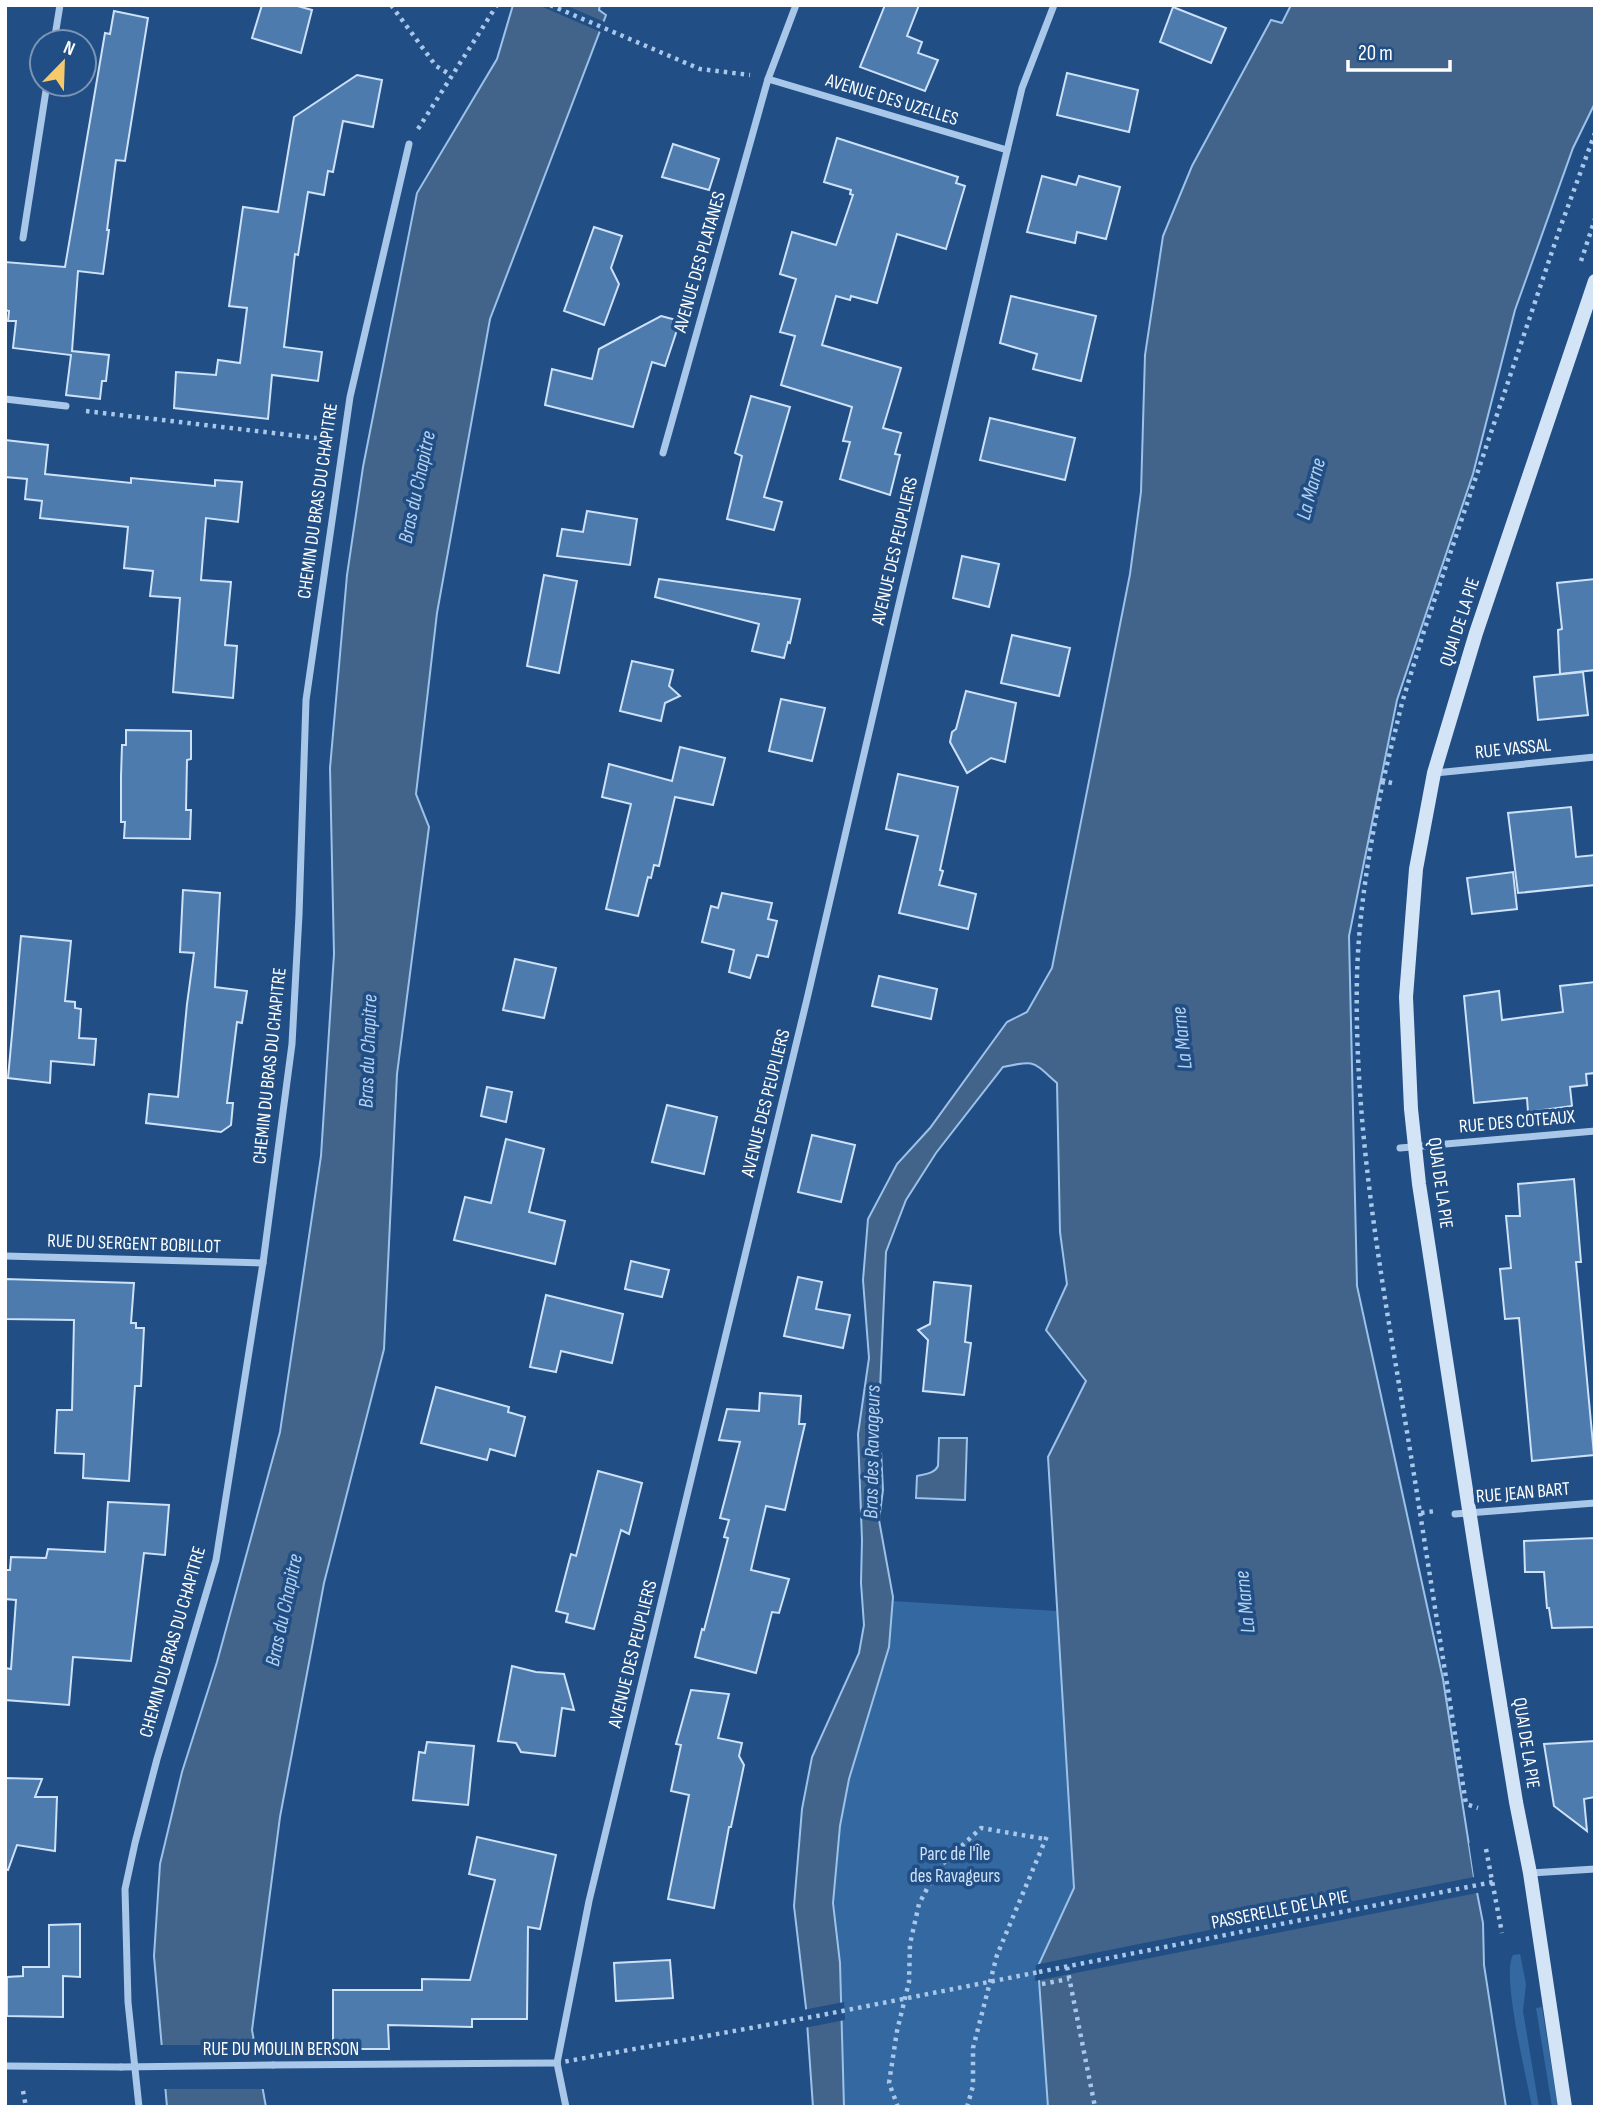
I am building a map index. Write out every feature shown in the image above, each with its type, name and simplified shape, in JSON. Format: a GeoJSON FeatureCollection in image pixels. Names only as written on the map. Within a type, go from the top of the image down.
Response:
{"type":"FeatureCollection","features":[{"type":"Feature","properties":{"kind":"street"},"geometry":{"type":"LineString","coordinates":[[56,28],[60,5]]}},
{"type":"Feature","properties":{"kind":"street","name":"AVENUE DES PLATANES"},"geometry":{"type":"LineString","coordinates":[[663,453],[768,79],[796,5]]}},
{"type":"Feature","properties":{"kind":"street","name":"AVENUE DES PEUPLIERS"},"geometry":{"type":"LineString","coordinates":[[557,2063],[589,1900],[804,1013],[1007,150],[1022,88],[1054,5]]}},
{"type":"Feature","properties":{"kind":"street","name":"AVENUE DES UZELLES"},"geometry":{"type":"LineString","coordinates":[[768,79],[1007,150]]}},
{"type":"Feature","properties":{"kind":"street"},"geometry":{"type":"LineString","coordinates":[[23,238],[45,98]]}},
{"type":"Feature","properties":{"kind":"street","name":"CHEMIN DU BRAS DU CHAPITRE"},"geometry":{"type":"LineString","coordinates":[[139,2107],[128,2002],[125,1889],[157,1759],[216,1560],[263,1263],[292,1044],[306,700],[350,397],[409,144]]}},
{"type":"Feature","properties":{"kind":"street","name":"QUAI DE LA PIE"},"geometry":{"type":"LineString","coordinates":[[1565,2107],[1530,1872],[1462,1514],[1408,1148],[1410,1109],[1406,997],[1416,869],[1434,774],[1476,633],[1595,281]]}},
{"type":"Feature","properties":{"kind":"street"},"geometry":{"type":"LineString","coordinates":[[5,400],[66,406]]}},
{"type":"Feature","properties":{"kind":"street","name":"RUE VASSAL"},"geometry":{"type":"LineString","coordinates":[[1434,774],[1595,757]]}},
{"type":"Feature","properties":{"kind":"street","name":"RUE DES COTEAUX"},"geometry":{"type":"LineString","coordinates":[[1408,1148],[1595,1131]]}},
{"type":"Feature","properties":{"kind":"street","name":"RUE DU SERGENT BOBILLOT"},"geometry":{"type":"LineString","coordinates":[[5,1256],[263,1263]]}},
{"type":"Feature","properties":{"kind":"street","name":"RUE JEAN BART"},"geometry":{"type":"LineString","coordinates":[[1462,1514],[1595,1503]]}},
{"type":"Feature","properties":{"kind":"street"},"geometry":{"type":"LineString","coordinates":[[1530,1872],[1595,1869]]}},
{"type":"Feature","properties":{"kind":"street"},"geometry":{"type":"LineString","coordinates":[[557,2063],[566,2107]]}},
{"type":"Feature","properties":{"kind":"street","name":"RUE DU MOULIN BERSON"},"geometry":{"type":"LineString","coordinates":[[5,2066],[557,2063]]}},
{"type":"Feature","properties":{"kind":"path"},"geometry":{"type":"LineString","coordinates":[[391,5],[436,66],[451,75]]}},
{"type":"Feature","properties":{"kind":"path"},"geometry":{"type":"LineString","coordinates":[[409,144],[497,5]]}},
{"type":"Feature","properties":{"kind":"path"},"geometry":{"type":"LineString","coordinates":[[550,5],[700,69],[733,72]]}},
{"type":"Feature","properties":{"kind":"path"},"geometry":{"type":"LineString","coordinates":[[1392,783],[1383,780],[1402,703],[1424,631],[1595,132]]}},
{"type":"Feature","properties":{"kind":"path"},"geometry":{"type":"LineString","coordinates":[[1578,270],[1595,219]]}},
{"type":"Feature","properties":{"kind":"path"},"geometry":{"type":"LineString","coordinates":[[76,409],[342,441]]}},
{"type":"Feature","properties":{"kind":"path"},"geometry":{"type":"LineString","coordinates":[[1424,1513],[1466,1804],[1478,1808]]}},
{"type":"Feature","properties":{"kind":"path"},"geometry":{"type":"LineString","coordinates":[[898,2107],[889,2083],[897,2031],[909,1982],[910,1944],[919,1903],[938,1868],[981,1828],[1046,1837],[997,1955],[973,2048],[973,2086],[967,2107]]}},
{"type":"Feature","properties":{"kind":"path"},"geometry":{"type":"LineString","coordinates":[[1486,1849],[1502,1933]]}},
{"type":"Feature","properties":{"kind":"path","name":"PASSERELLE DE LA PIE"},"geometry":{"type":"LineString","coordinates":[[557,2063],[817,2016],[1493,1882]]}},
{"type":"Feature","properties":{"kind":"path"},"geometry":{"type":"LineString","coordinates":[[1067,1967],[1095,2107]]}},
{"type":"Feature","properties":{"kind":"path"},"geometry":{"type":"LineString","coordinates":[[1042,1984],[1069,1979]]}},
{"type":"Feature","properties":{"kind":"path"},"geometry":{"type":"LineString","coordinates":[[23,2091],[26,2107]]}},
{"type":"Feature","properties":{"kind":"green space","name":"Parc de l'Île des Ravageurs"},"geometry":{"type":"Polygon","coordinates":[[[892,1601],[1057,1611],[1074,1888],[1039,1964],[1050,2107],[844,2107],[840,1963],[833,1903],[840,1826],[849,1779],[889,1647],[892,1601]]]}},
{"type":"Feature","properties":{"kind":"green space"},"geometry":{"type":"Polygon","coordinates":[[[1520,1954],[1526,1984],[1523,2011],[1539,2107],[1532,2107],[1512,2005],[1510,1966],[1513,1955],[1520,1954]]]}},
{"type":"Feature","properties":{"kind":"green space"},"geometry":{"type":"Polygon","coordinates":[[[1542,2007],[1558,2107],[1552,2107],[1536,2008],[1542,2007]]]}},
{"type":"Feature","properties":{"kind":"water","name":"Bras du Chapitre"},"geometry":{"type":"Polygon","coordinates":[[[513,5],[600,5],[599,10],[606,15],[490,319],[437,613],[416,794],[429,827],[397,1074],[384,1349],[324,1583],[280,1817],[252,2030],[266,2107],[167,2107],[154,1956],[160,1864],[182,1772],[217,1662],[280,1432],[321,1156],[334,954],[330,768],[347,575],[363,467],[417,193],[497,59],[513,5]]]}},
{"type":"Feature","properties":{"kind":"water"},"geometry":{"type":"Polygon","coordinates":[[[1291,5],[1595,5],[1595,103],[1573,148],[1515,310],[1473,474],[1397,700],[1349,936],[1357,1286],[1443,1679],[1483,1923],[1484,1965],[1506,2107],[1048,2107],[1039,1964],[1074,1888],[1048,1457],[1086,1381],[1046,1330],[1067,1284],[1060,1232],[1057,1083],[1038,1066],[1022,1063],[1003,1067],[936,1153],[906,1200],[886,1252],[879,1413],[883,1490],[879,1520],[893,1597],[889,1647],[849,1779],[840,1826],[833,1903],[840,1963],[844,2107],[813,2107],[806,2008],[794,1906],[802,1809],[812,1757],[859,1653],[864,1625],[858,1434],[869,1358],[863,1280],[868,1219],[897,1164],[930,1128],[1007,1022],[1027,1012],[1052,968],[1130,574],[1141,492],[1145,355],[1163,236],[1192,166],[1271,20],[1282,23],[1291,5]]]}},
{"type":"Feature","properties":{"kind":"water"},"geometry":{"type":"Polygon","coordinates":[[[939,1438],[967,1438],[965,1500],[916,1498],[917,1476],[932,1472],[938,1466],[939,1438]]]}},
{"type":"Feature","properties":{"kind":"pier"},"geometry":{"type":"Polygon","coordinates":[[[538,5],[565,5],[607,23],[603,33],[538,5]]]}},
{"type":"Feature","properties":{"kind":"pier"},"geometry":{"type":"Polygon","coordinates":[[[1472,1842],[1480,1892],[1477,1893],[1035,1981],[1036,1965],[1039,1964],[1474,1877],[1469,1843],[1472,1842]]]}},
{"type":"Feature","properties":{"kind":"pier"},"geometry":{"type":"Polygon","coordinates":[[[844,2002],[845,2020],[804,2028],[803,2010],[844,2002]]]}},
{"type":"Feature","properties":{"kind":"pier"},"geometry":{"type":"Polygon","coordinates":[[[159,2045],[258,2045],[267,2089],[162,2089],[159,2045]]]}},
{"type":"Feature","properties":{"kind":"building"},"geometry":{"type":"Polygon","coordinates":[[[262,5],[294,5],[312,10],[301,53],[252,38],[262,5]]]}},
{"type":"Feature","properties":{"kind":"building"},"geometry":{"type":"Polygon","coordinates":[[[885,5],[919,5],[907,36],[922,42],[918,53],[938,60],[925,91],[860,67],[885,5]]]}},
{"type":"Feature","properties":{"kind":"building"},"geometry":{"type":"Polygon","coordinates":[[[1173,7],[1226,28],[1211,63],[1160,42],[1173,7]]]}},
{"type":"Feature","properties":{"kind":"building"},"geometry":{"type":"Polygon","coordinates":[[[114,11],[148,18],[125,161],[116,160],[103,274],[78,271],[72,351],[109,355],[106,381],[102,381],[100,399],[66,395],[71,355],[13,348],[16,321],[8,321],[9,311],[5,310],[5,262],[65,267],[94,98],[98,98],[98,74],[105,33],[110,34],[114,11]]]}},
{"type":"Feature","properties":{"kind":"building"},"geometry":{"type":"Polygon","coordinates":[[[1067,73],[1138,90],[1129,132],[1057,115],[1067,73]]]}},
{"type":"Feature","properties":{"kind":"building"},"geometry":{"type":"Polygon","coordinates":[[[357,75],[382,80],[373,127],[343,121],[333,172],[328,171],[324,195],[308,192],[298,255],[295,254],[284,347],[322,352],[318,381],[272,375],[268,419],[174,408],[176,372],[216,375],[218,360],[240,363],[247,308],[229,306],[243,207],[278,212],[294,117],[357,75]]]}},
{"type":"Feature","properties":{"kind":"building"},"geometry":{"type":"Polygon","coordinates":[[[837,138],[958,177],[956,183],[965,186],[946,249],[897,234],[877,303],[851,296],[850,300],[836,296],[822,345],[901,368],[883,428],[901,433],[895,454],[900,455],[890,495],[840,479],[850,442],[843,441],[852,407],[781,385],[795,336],[780,332],[796,279],[780,274],[792,232],[836,245],[853,195],[850,194],[851,190],[824,182],[837,138]]]}},
{"type":"Feature","properties":{"kind":"building"},"geometry":{"type":"Polygon","coordinates":[[[673,144],[719,159],[709,190],[662,177],[673,144]]]}},
{"type":"Feature","properties":{"kind":"building"},"geometry":{"type":"Polygon","coordinates":[[[1042,176],[1076,185],[1079,176],[1120,187],[1106,239],[1077,232],[1075,243],[1027,232],[1042,176]]]}},
{"type":"Feature","properties":{"kind":"building"},"geometry":{"type":"Polygon","coordinates":[[[594,227],[622,236],[611,268],[619,284],[604,325],[564,311],[594,227]]]}},
{"type":"Feature","properties":{"kind":"building"},"geometry":{"type":"Polygon","coordinates":[[[1011,296],[1096,316],[1081,381],[1033,369],[1037,354],[1000,343],[1011,296]]]}},
{"type":"Feature","properties":{"kind":"building"},"geometry":{"type":"Polygon","coordinates":[[[661,316],[680,321],[665,366],[652,362],[633,427],[545,405],[552,369],[592,379],[599,349],[661,316]]]}},
{"type":"Feature","properties":{"kind":"building"},"geometry":{"type":"Polygon","coordinates":[[[751,396],[790,407],[764,497],[782,502],[774,530],[727,519],[742,456],[735,453],[751,396]]]}},
{"type":"Feature","properties":{"kind":"building"},"geometry":{"type":"Polygon","coordinates":[[[990,418],[1075,438],[1065,480],[980,460],[990,418]]]}},
{"type":"Feature","properties":{"kind":"building"},"geometry":{"type":"Polygon","coordinates":[[[5,440],[48,445],[45,474],[131,483],[131,478],[215,486],[215,480],[242,482],[238,522],[206,518],[201,580],[231,582],[225,645],[237,646],[233,698],[173,692],[180,598],[150,596],[153,571],[124,568],[128,527],[40,518],[42,501],[25,499],[27,479],[5,477],[5,440]]]}},
{"type":"Feature","properties":{"kind":"building"},"geometry":{"type":"Polygon","coordinates":[[[587,511],[637,519],[630,565],[557,556],[562,529],[583,532],[587,511]]]}},
{"type":"Feature","properties":{"kind":"building"},"geometry":{"type":"Polygon","coordinates":[[[962,556],[999,564],[989,607],[953,598],[962,556]]]}},
{"type":"Feature","properties":{"kind":"building"},"geometry":{"type":"Polygon","coordinates":[[[544,575],[577,581],[559,673],[527,666],[544,575]]]}},
{"type":"Feature","properties":{"kind":"building"},"geometry":{"type":"Polygon","coordinates":[[[659,579],[800,599],[784,658],[752,651],[759,624],[655,597],[659,579]]]}},
{"type":"Feature","properties":{"kind":"building"},"geometry":{"type":"Polygon","coordinates":[[[1595,579],[1595,670],[1560,674],[1558,630],[1562,629],[1557,583],[1595,579]]]}},
{"type":"Feature","properties":{"kind":"building"},"geometry":{"type":"Polygon","coordinates":[[[1012,635],[1070,648],[1059,696],[1001,683],[1012,635]]]}},
{"type":"Feature","properties":{"kind":"building"},"geometry":{"type":"Polygon","coordinates":[[[632,661],[673,670],[669,686],[680,696],[665,703],[661,721],[620,711],[632,661]]]}},
{"type":"Feature","properties":{"kind":"building"},"geometry":{"type":"Polygon","coordinates":[[[1583,672],[1588,715],[1538,720],[1534,677],[1583,672]]]}},
{"type":"Feature","properties":{"kind":"building"},"geometry":{"type":"Polygon","coordinates":[[[966,691],[1016,703],[1005,762],[991,758],[967,773],[950,742],[966,691]]]}},
{"type":"Feature","properties":{"kind":"building"},"geometry":{"type":"Polygon","coordinates":[[[781,699],[825,708],[812,761],[769,751],[781,699]]]}},
{"type":"Feature","properties":{"kind":"building"},"geometry":{"type":"Polygon","coordinates":[[[126,730],[191,731],[191,759],[187,760],[186,810],[191,810],[190,839],[124,838],[125,822],[121,822],[121,776],[122,745],[126,745],[126,730]]]}},
{"type":"Feature","properties":{"kind":"building"},"geometry":{"type":"Polygon","coordinates":[[[680,747],[725,758],[713,805],[675,797],[659,866],[654,865],[651,878],[648,877],[638,916],[606,909],[631,804],[602,797],[609,764],[672,781],[680,747]]]}},
{"type":"Feature","properties":{"kind":"building"},"geometry":{"type":"Polygon","coordinates":[[[898,774],[958,787],[939,885],[976,894],[968,929],[899,913],[918,836],[886,829],[898,774]]]}},
{"type":"Feature","properties":{"kind":"building"},"geometry":{"type":"Polygon","coordinates":[[[1571,807],[1576,857],[1595,855],[1595,885],[1518,893],[1508,813],[1571,807]]]}},
{"type":"Feature","properties":{"kind":"building"},"geometry":{"type":"Polygon","coordinates":[[[1513,872],[1517,909],[1472,914],[1467,878],[1513,872]]]}},
{"type":"Feature","properties":{"kind":"building"},"geometry":{"type":"Polygon","coordinates":[[[183,890],[220,893],[215,987],[247,991],[242,1023],[237,1022],[227,1103],[233,1103],[231,1125],[221,1132],[146,1123],[149,1094],[178,1097],[194,953],[180,952],[183,890]]]}},
{"type":"Feature","properties":{"kind":"building"},"geometry":{"type":"Polygon","coordinates":[[[722,893],[772,903],[768,919],[777,921],[768,957],[757,955],[750,978],[729,972],[734,950],[702,942],[711,906],[718,908],[722,893]]]}},
{"type":"Feature","properties":{"kind":"building"},"geometry":{"type":"Polygon","coordinates":[[[21,936],[71,941],[65,1001],[75,1002],[75,1008],[81,1009],[79,1038],[96,1039],[94,1065],[51,1061],[50,1083],[8,1078],[21,936]]]}},
{"type":"Feature","properties":{"kind":"building"},"geometry":{"type":"Polygon","coordinates":[[[515,959],[556,968],[544,1018],[503,1010],[515,959]]]}},
{"type":"Feature","properties":{"kind":"building"},"geometry":{"type":"Polygon","coordinates":[[[879,976],[937,989],[931,1019],[872,1006],[879,976]]]}},
{"type":"Feature","properties":{"kind":"building"},"geometry":{"type":"Polygon","coordinates":[[[1595,982],[1595,1073],[1586,1074],[1587,1085],[1570,1087],[1572,1106],[1528,1112],[1527,1098],[1474,1103],[1464,996],[1499,991],[1502,1020],[1563,1012],[1560,986],[1595,982]]]}},
{"type":"Feature","properties":{"kind":"building"},"geometry":{"type":"Polygon","coordinates":[[[487,1087],[512,1092],[506,1122],[481,1116],[487,1087]]]}},
{"type":"Feature","properties":{"kind":"building"},"geometry":{"type":"Polygon","coordinates":[[[667,1105],[717,1117],[704,1174],[652,1162],[667,1105]]]}},
{"type":"Feature","properties":{"kind":"building"},"geometry":{"type":"Polygon","coordinates":[[[812,1135],[855,1145],[841,1202],[798,1192],[812,1135]]]}},
{"type":"Feature","properties":{"kind":"building"},"geometry":{"type":"Polygon","coordinates":[[[506,1139],[544,1149],[529,1212],[565,1221],[555,1264],[454,1240],[465,1197],[491,1203],[506,1139]]]}},
{"type":"Feature","properties":{"kind":"building"},"geometry":{"type":"Polygon","coordinates":[[[1574,1179],[1581,1262],[1576,1262],[1594,1455],[1532,1461],[1519,1318],[1505,1319],[1500,1269],[1511,1268],[1506,1216],[1520,1216],[1518,1184],[1574,1179]]]}},
{"type":"Feature","properties":{"kind":"building"},"geometry":{"type":"Polygon","coordinates":[[[631,1261],[669,1270],[662,1297],[625,1289],[631,1261]]]}},
{"type":"Feature","properties":{"kind":"building"},"geometry":{"type":"Polygon","coordinates":[[[798,1277],[822,1282],[816,1309],[850,1315],[843,1348],[784,1336],[798,1277]]]}},
{"type":"Feature","properties":{"kind":"building"},"geometry":{"type":"Polygon","coordinates":[[[5,1279],[134,1283],[131,1323],[136,1323],[136,1328],[144,1328],[141,1386],[135,1386],[129,1481],[83,1478],[84,1454],[55,1453],[57,1410],[72,1410],[74,1320],[5,1319],[5,1279]]]}},
{"type":"Feature","properties":{"kind":"building"},"geometry":{"type":"Polygon","coordinates":[[[934,1282],[971,1286],[965,1342],[971,1343],[964,1395],[923,1391],[928,1340],[918,1330],[930,1324],[934,1282]]]}},
{"type":"Feature","properties":{"kind":"building"},"geometry":{"type":"Polygon","coordinates":[[[546,1295],[623,1314],[612,1363],[561,1351],[556,1372],[530,1367],[546,1295]]]}},
{"type":"Feature","properties":{"kind":"building"},"geometry":{"type":"Polygon","coordinates":[[[436,1387],[509,1407],[508,1412],[525,1417],[515,1456],[490,1449],[487,1460],[421,1443],[436,1387]]]}},
{"type":"Feature","properties":{"kind":"building"},"geometry":{"type":"Polygon","coordinates":[[[760,1393],[801,1396],[799,1424],[805,1424],[785,1510],[766,1506],[751,1570],[789,1579],[779,1613],[772,1612],[756,1673],[695,1657],[728,1538],[724,1537],[729,1520],[720,1518],[740,1442],[719,1440],[727,1409],[759,1411],[760,1393]]]}},
{"type":"Feature","properties":{"kind":"building"},"geometry":{"type":"Polygon","coordinates":[[[598,1471],[642,1483],[629,1534],[621,1530],[594,1629],[566,1622],[568,1614],[556,1611],[571,1554],[576,1556],[598,1471]]]}},
{"type":"Feature","properties":{"kind":"building"},"geometry":{"type":"Polygon","coordinates":[[[108,1502],[169,1505],[165,1555],[144,1553],[131,1661],[73,1657],[69,1705],[5,1700],[5,1668],[11,1669],[16,1600],[5,1599],[5,1570],[10,1570],[11,1557],[46,1558],[48,1549],[105,1552],[108,1502]]]}},
{"type":"Feature","properties":{"kind":"building"},"geometry":{"type":"Polygon","coordinates":[[[1595,1538],[1595,1627],[1552,1628],[1547,1608],[1544,1572],[1525,1572],[1524,1541],[1595,1538]]]}},
{"type":"Feature","properties":{"kind":"building"},"geometry":{"type":"Polygon","coordinates":[[[512,1666],[536,1672],[564,1674],[574,1710],[562,1708],[555,1756],[521,1752],[516,1743],[498,1741],[512,1666]]]}},
{"type":"Feature","properties":{"kind":"building"},"geometry":{"type":"Polygon","coordinates":[[[691,1690],[729,1694],[718,1738],[742,1743],[739,1756],[744,1765],[714,1908],[668,1899],[689,1795],[671,1791],[681,1745],[676,1744],[691,1690]]]}},
{"type":"Feature","properties":{"kind":"building"},"geometry":{"type":"Polygon","coordinates":[[[1595,1741],[1595,1797],[1584,1799],[1587,1831],[1554,1806],[1544,1744],[1595,1741]]]}},
{"type":"Feature","properties":{"kind":"building"},"geometry":{"type":"Polygon","coordinates":[[[427,1742],[474,1746],[468,1805],[413,1800],[419,1752],[425,1753],[427,1742]]]}},
{"type":"Feature","properties":{"kind":"building"},"geometry":{"type":"Polygon","coordinates":[[[5,1778],[42,1779],[35,1797],[57,1797],[55,1851],[17,1845],[8,1870],[5,1869],[5,1778]]]}},
{"type":"Feature","properties":{"kind":"building"},"geometry":{"type":"Polygon","coordinates":[[[477,1837],[556,1855],[540,1929],[528,1927],[527,2019],[472,2019],[472,2027],[388,2025],[389,2049],[333,2049],[333,1990],[422,1990],[422,1979],[470,1980],[495,1880],[469,1874],[477,1837]]]}},
{"type":"Feature","properties":{"kind":"building"},"geometry":{"type":"Polygon","coordinates":[[[80,1924],[80,1977],[63,1976],[63,2017],[7,2016],[7,1977],[23,1976],[23,1967],[49,1967],[49,1925],[80,1924]]]}},
{"type":"Feature","properties":{"kind":"building"},"geometry":{"type":"Polygon","coordinates":[[[670,1960],[673,1998],[616,2001],[614,1963],[670,1960]]]}},
{"type":"Feature","properties":{"kind":"water label","name":"La Marne"},"geometry":{"type":"Point","coordinates":[1311,489]}},
{"type":"Feature","properties":{"kind":"water label","name":"La Marne"},"geometry":{"type":"Point","coordinates":[1182,1038]}},
{"type":"Feature","properties":{"kind":"water label","name":"Bras des Ravageurs"},"geometry":{"type":"Point","coordinates":[872,1452]}},
{"type":"Feature","properties":{"kind":"water label","name":"La Marne"},"geometry":{"type":"Point","coordinates":[1245,1602]}}]}
